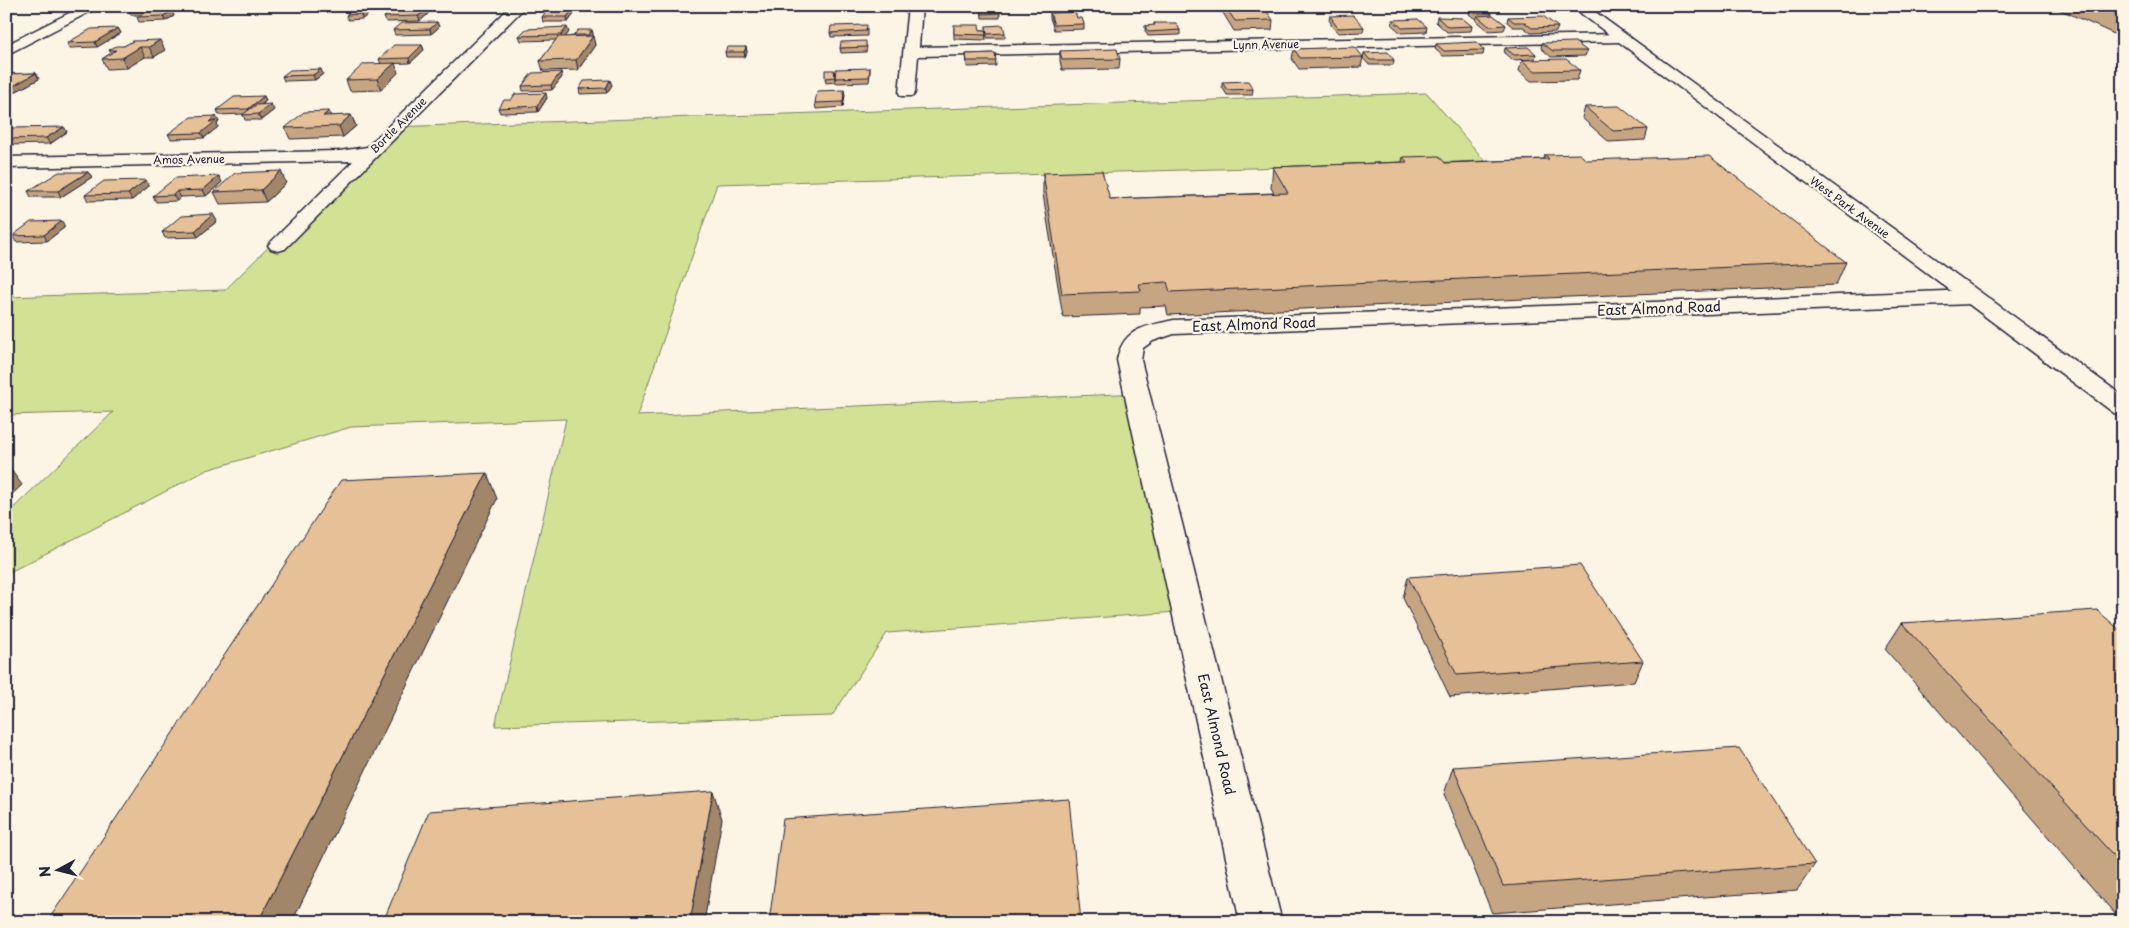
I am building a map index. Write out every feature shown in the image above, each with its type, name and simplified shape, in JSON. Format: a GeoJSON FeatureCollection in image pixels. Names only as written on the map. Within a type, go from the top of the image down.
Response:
{"type":"FeatureCollection","features":[{"type":"Feature","properties":{"kind":"street"},"geometry":{"type":"LineString","coordinates":[[6,51],[94,6]]}},
{"type":"Feature","properties":{"kind":"street","name":"Bortle Avenue"},"geometry":{"type":"LineString","coordinates":[[278,245],[519,6]]}},
{"type":"Feature","properties":{"kind":"street"},"geometry":{"type":"LineString","coordinates":[[907,93],[914,6]]}},
{"type":"Feature","properties":{"kind":"street","name":"West Park Avenue"},"geometry":{"type":"LineString","coordinates":[[1578,6],[2123,408]]}},
{"type":"Feature","properties":{"kind":"street","name":"Lynn Avenue"},"geometry":{"type":"LineString","coordinates":[[911,52],[1621,38]]}},
{"type":"Feature","properties":{"kind":"street","name":"Amos Avenue"},"geometry":{"type":"LineString","coordinates":[[6,163],[339,156],[357,155],[372,151]]}},
{"type":"Feature","properties":{"kind":"street","name":"East Almond Road"},"geometry":{"type":"LineString","coordinates":[[1261,922],[1129,360],[1132,348],[1142,338],[1157,331],[1184,326],[1972,296]]}},
{"type":"Feature","properties":{"kind":"green space"},"geometry":{"type":"Polygon","coordinates":[[[1427,93],[1485,161],[717,184],[637,416],[1141,393],[1191,611],[887,633],[832,716],[495,726],[566,419],[351,427],[207,470],[6,574],[6,515],[113,412],[6,415],[6,297],[225,290],[390,127],[1427,93]]]}},
{"type":"Feature","properties":{"kind":"building"},"geometry":{"type":"Polygon","coordinates":[[[138,6],[162,6],[156,10],[129,11],[138,6]]]}},
{"type":"Feature","properties":{"kind":"building"},"geometry":{"type":"Polygon","coordinates":[[[551,6],[575,6],[567,17],[542,17],[551,6]]]}},
{"type":"Feature","properties":{"kind":"building"},"geometry":{"type":"Polygon","coordinates":[[[1225,6],[1248,6],[1251,10],[1265,9],[1273,20],[1235,21],[1225,6]]]}},
{"type":"Feature","properties":{"kind":"building"},"geometry":{"type":"Polygon","coordinates":[[[2098,6],[2123,6],[2123,17],[2098,6]]]}},
{"type":"Feature","properties":{"kind":"building"},"geometry":{"type":"Polygon","coordinates":[[[981,7],[999,7],[1000,13],[982,14],[981,7]]]}},
{"type":"Feature","properties":{"kind":"building"},"geometry":{"type":"Polygon","coordinates":[[[1486,8],[1492,13],[1475,13],[1470,9],[1486,8]]]}},
{"type":"Feature","properties":{"kind":"building"},"geometry":{"type":"Polygon","coordinates":[[[394,9],[428,9],[418,16],[384,17],[394,9]]]}},
{"type":"Feature","properties":{"kind":"building"},"geometry":{"type":"Polygon","coordinates":[[[366,10],[361,14],[346,15],[351,11],[366,10]]]}},
{"type":"Feature","properties":{"kind":"building"},"geometry":{"type":"Polygon","coordinates":[[[172,11],[163,16],[137,17],[147,12],[172,11]]]}},
{"type":"Feature","properties":{"kind":"building"},"geometry":{"type":"Polygon","coordinates":[[[1075,12],[1077,18],[1082,18],[1084,24],[1054,25],[1050,13],[1075,12]]]}},
{"type":"Feature","properties":{"kind":"building"},"geometry":{"type":"Polygon","coordinates":[[[1353,15],[1364,27],[1338,28],[1330,16],[1353,15]]]}},
{"type":"Feature","properties":{"kind":"building"},"geometry":{"type":"Polygon","coordinates":[[[1493,15],[1506,25],[1489,26],[1477,16],[1493,15]]]}},
{"type":"Feature","properties":{"kind":"building"},"geometry":{"type":"Polygon","coordinates":[[[1543,16],[1558,27],[1532,28],[1524,22],[1514,22],[1508,17],[1543,16]]]}},
{"type":"Feature","properties":{"kind":"building"},"geometry":{"type":"Polygon","coordinates":[[[1437,17],[1462,18],[1472,26],[1448,27],[1437,17]]]}},
{"type":"Feature","properties":{"kind":"building"},"geometry":{"type":"Polygon","coordinates":[[[1418,19],[1427,27],[1402,28],[1393,20],[1418,19]]]}},
{"type":"Feature","properties":{"kind":"building"},"geometry":{"type":"Polygon","coordinates":[[[437,22],[430,29],[393,30],[401,23],[437,22]]]}},
{"type":"Feature","properties":{"kind":"building"},"geometry":{"type":"Polygon","coordinates":[[[1154,23],[1176,23],[1180,30],[1148,32],[1145,26],[1155,25],[1154,23]]]}},
{"type":"Feature","properties":{"kind":"building"},"geometry":{"type":"Polygon","coordinates":[[[867,25],[866,31],[830,33],[831,26],[867,25]]]}},
{"type":"Feature","properties":{"kind":"building"},"geometry":{"type":"Polygon","coordinates":[[[954,25],[979,25],[980,30],[985,30],[986,35],[954,34],[954,25]]]}},
{"type":"Feature","properties":{"kind":"building"},"geometry":{"type":"Polygon","coordinates":[[[1003,25],[1005,33],[987,34],[986,26],[1003,25]]]}},
{"type":"Feature","properties":{"kind":"building"},"geometry":{"type":"Polygon","coordinates":[[[567,27],[561,35],[519,36],[526,29],[567,27]]]}},
{"type":"Feature","properties":{"kind":"building"},"geometry":{"type":"Polygon","coordinates":[[[118,28],[95,42],[67,43],[91,29],[118,28]]]}},
{"type":"Feature","properties":{"kind":"building"},"geometry":{"type":"Polygon","coordinates":[[[578,30],[592,30],[588,35],[574,35],[578,30]]]}},
{"type":"Feature","properties":{"kind":"building"},"geometry":{"type":"Polygon","coordinates":[[[593,36],[576,60],[540,61],[558,37],[593,36]]]}},
{"type":"Feature","properties":{"kind":"building"},"geometry":{"type":"Polygon","coordinates":[[[160,40],[149,47],[140,47],[122,58],[102,59],[116,50],[109,50],[116,46],[124,46],[133,41],[160,40]]]}},
{"type":"Feature","properties":{"kind":"building"},"geometry":{"type":"Polygon","coordinates":[[[866,41],[866,47],[840,48],[841,42],[866,41]]]}},
{"type":"Feature","properties":{"kind":"building"},"geometry":{"type":"Polygon","coordinates":[[[1476,42],[1484,50],[1444,51],[1436,44],[1476,42]]]}},
{"type":"Feature","properties":{"kind":"building"},"geometry":{"type":"Polygon","coordinates":[[[1575,42],[1587,51],[1553,51],[1542,43],[1575,42]]]}},
{"type":"Feature","properties":{"kind":"building"},"geometry":{"type":"Polygon","coordinates":[[[394,45],[422,45],[409,58],[379,59],[394,45]]]}},
{"type":"Feature","properties":{"kind":"building"},"geometry":{"type":"Polygon","coordinates":[[[727,47],[746,47],[744,52],[725,52],[727,47]]]}},
{"type":"Feature","properties":{"kind":"building"},"geometry":{"type":"Polygon","coordinates":[[[1355,47],[1363,57],[1300,58],[1294,49],[1355,47]]]}},
{"type":"Feature","properties":{"kind":"building"},"geometry":{"type":"Polygon","coordinates":[[[1528,47],[1536,54],[1514,55],[1505,48],[1528,47]]]}},
{"type":"Feature","properties":{"kind":"building"},"geometry":{"type":"Polygon","coordinates":[[[1117,49],[1120,59],[1062,60],[1060,51],[1117,49]]]}},
{"type":"Feature","properties":{"kind":"building"},"geometry":{"type":"Polygon","coordinates":[[[1388,52],[1394,60],[1370,60],[1364,53],[1388,52]]]}},
{"type":"Feature","properties":{"kind":"building"},"geometry":{"type":"Polygon","coordinates":[[[995,53],[996,61],[967,61],[966,54],[995,53]]]}},
{"type":"Feature","properties":{"kind":"building"},"geometry":{"type":"Polygon","coordinates":[[[1566,59],[1580,70],[1534,71],[1522,60],[1566,59]]]}},
{"type":"Feature","properties":{"kind":"building"},"geometry":{"type":"Polygon","coordinates":[[[395,63],[377,79],[346,80],[364,64],[395,63]]]}},
{"type":"Feature","properties":{"kind":"building"},"geometry":{"type":"Polygon","coordinates":[[[870,68],[869,77],[835,78],[836,69],[870,68]]]}},
{"type":"Feature","properties":{"kind":"building"},"geometry":{"type":"Polygon","coordinates":[[[321,69],[313,75],[282,76],[290,70],[321,69]]]}},
{"type":"Feature","properties":{"kind":"building"},"geometry":{"type":"Polygon","coordinates":[[[825,70],[834,70],[835,77],[825,78],[825,70]]]}},
{"type":"Feature","properties":{"kind":"building"},"geometry":{"type":"Polygon","coordinates":[[[561,72],[551,85],[522,86],[532,73],[561,72]]]}},
{"type":"Feature","properties":{"kind":"building"},"geometry":{"type":"Polygon","coordinates":[[[36,73],[8,89],[6,89],[6,74],[36,73]]]}},
{"type":"Feature","properties":{"kind":"building"},"geometry":{"type":"Polygon","coordinates":[[[610,80],[606,88],[579,89],[584,81],[610,80]]]}},
{"type":"Feature","properties":{"kind":"building"},"geometry":{"type":"Polygon","coordinates":[[[1248,81],[1253,89],[1227,90],[1222,82],[1248,81]]]}},
{"type":"Feature","properties":{"kind":"building"},"geometry":{"type":"Polygon","coordinates":[[[844,90],[843,102],[815,103],[817,91],[844,90]]]}},
{"type":"Feature","properties":{"kind":"building"},"geometry":{"type":"Polygon","coordinates":[[[546,93],[537,106],[498,108],[504,100],[511,100],[515,94],[546,93]]]}},
{"type":"Feature","properties":{"kind":"building"},"geometry":{"type":"Polygon","coordinates":[[[264,96],[248,109],[217,110],[234,97],[264,96]]]}},
{"type":"Feature","properties":{"kind":"building"},"geometry":{"type":"Polygon","coordinates":[[[271,104],[258,114],[242,115],[256,105],[271,104]]]}},
{"type":"Feature","properties":{"kind":"building"},"geometry":{"type":"Polygon","coordinates":[[[1619,106],[1648,129],[1613,131],[1585,107],[1619,106]]]}},
{"type":"Feature","properties":{"kind":"building"},"geometry":{"type":"Polygon","coordinates":[[[329,111],[323,116],[351,115],[339,126],[285,128],[304,112],[329,111]]]}},
{"type":"Feature","properties":{"kind":"building"},"geometry":{"type":"Polygon","coordinates":[[[216,116],[209,122],[216,121],[201,133],[168,134],[191,117],[216,116]]]}},
{"type":"Feature","properties":{"kind":"building"},"geometry":{"type":"Polygon","coordinates":[[[64,127],[46,138],[6,139],[6,132],[13,128],[64,127]]]}},
{"type":"Feature","properties":{"kind":"building"},"geometry":{"type":"Polygon","coordinates":[[[1580,154],[1586,160],[1709,156],[1846,262],[1170,292],[1167,282],[1139,284],[1141,291],[1062,294],[1043,173],[1102,171],[1110,199],[1288,193],[1273,167],[1407,162],[1403,157],[1439,156],[1445,163],[1549,159],[1545,155],[1580,154]]]}},
{"type":"Feature","properties":{"kind":"building"},"geometry":{"type":"Polygon","coordinates":[[[281,171],[261,190],[214,192],[235,173],[281,171]]]}},
{"type":"Feature","properties":{"kind":"building"},"geometry":{"type":"Polygon","coordinates":[[[59,172],[88,172],[58,191],[28,191],[59,172]]]}},
{"type":"Feature","properties":{"kind":"building"},"geometry":{"type":"Polygon","coordinates":[[[219,176],[203,190],[177,191],[173,195],[153,196],[175,178],[219,176]]]}},
{"type":"Feature","properties":{"kind":"building"},"geometry":{"type":"Polygon","coordinates":[[[146,180],[128,194],[85,195],[104,181],[146,180]]]}},
{"type":"Feature","properties":{"kind":"building"},"geometry":{"type":"Polygon","coordinates":[[[213,214],[195,231],[162,232],[181,216],[213,214]]]}},
{"type":"Feature","properties":{"kind":"building"},"geometry":{"type":"Polygon","coordinates":[[[62,221],[44,235],[12,236],[31,222],[62,221]]]}},
{"type":"Feature","properties":{"kind":"building"},"geometry":{"type":"Polygon","coordinates":[[[487,473],[258,922],[47,922],[341,480],[487,473]]]}},
{"type":"Feature","properties":{"kind":"building"},"geometry":{"type":"Polygon","coordinates":[[[1580,565],[1643,661],[1457,675],[1408,577],[1580,565]]]}},
{"type":"Feature","properties":{"kind":"building"},"geometry":{"type":"Polygon","coordinates":[[[2097,610],[2123,633],[2123,866],[1902,623],[2097,610]]]}},
{"type":"Feature","properties":{"kind":"building"},"geometry":{"type":"Polygon","coordinates":[[[1739,748],[1815,864],[1503,886],[1453,767],[1739,748]]]}},
{"type":"Feature","properties":{"kind":"building"},"geometry":{"type":"Polygon","coordinates":[[[713,791],[690,922],[383,922],[429,811],[713,791]]]}},
{"type":"Feature","properties":{"kind":"building"},"geometry":{"type":"Polygon","coordinates":[[[1069,799],[1081,922],[769,922],[783,819],[1069,799]]]}}]}
